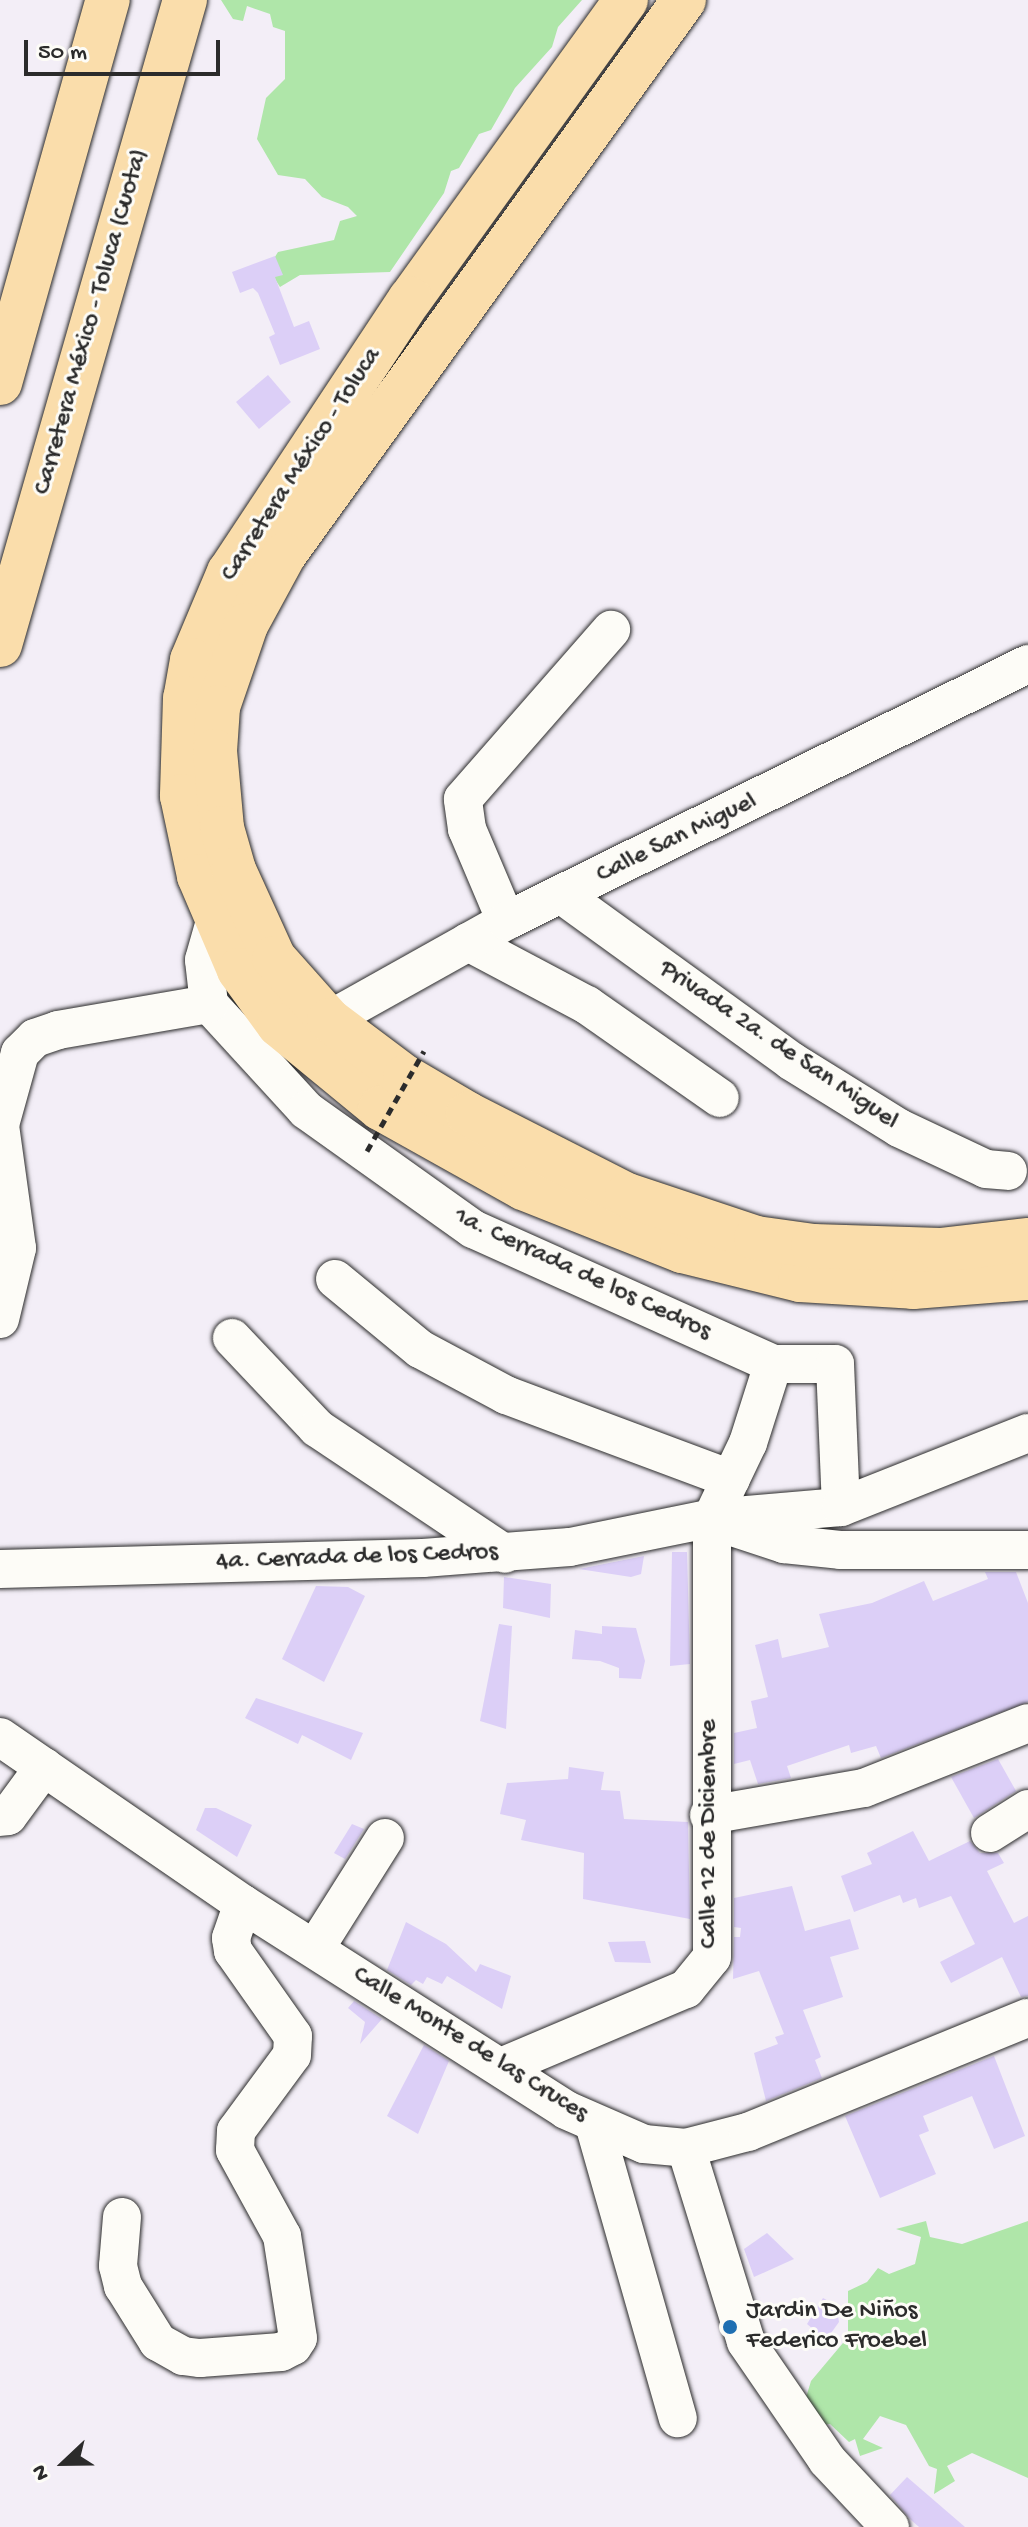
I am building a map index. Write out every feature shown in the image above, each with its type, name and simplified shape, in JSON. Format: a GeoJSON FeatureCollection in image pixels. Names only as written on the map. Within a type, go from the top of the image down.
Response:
{"type":"FeatureCollection","features":[{"type":"Feature","properties":{"kind":"main road"},"geometry":{"type":"LineString","coordinates":[[0,383],[108,0]]}},
{"type":"Feature","properties":{"kind":"main road","name":"Carretera México - Toluca (Cuota)"},"geometry":{"type":"LineString","coordinates":[[0,645],[185,0]]}},
{"type":"Feature","properties":{"kind":"main road","name":"Carretera México - Toluca"},"geometry":{"type":"LineString","coordinates":[[626,0],[313,442],[236,559],[213,605],[185,698],[182,796],[188,839],[215,921],[239,970],[279,1025],[351,1087],[408,1127],[578,1213],[682,1251],[800,1280],[913,1287],[1028,1278]]}},
{"type":"Feature","properties":{"kind":"main road","name":"Carretera México - Toluca"},"geometry":{"type":"LineString","coordinates":[[684,0],[284,555],[246,625],[226,677],[215,751],[222,828],[234,870],[274,958],[329,1020],[405,1077],[527,1147],[627,1195],[756,1238],[813,1246],[940,1250],[1028,1240]]}},
{"type":"Feature","properties":{"kind":"street"},"geometry":{"type":"LineString","coordinates":[[506,921],[467,829],[463,799],[611,630]]}},
{"type":"Feature","properties":{"kind":"street","name":"Calle San Miguel"},"geometry":{"type":"LineString","coordinates":[[329,1020],[506,921],[1028,664]]}},
{"type":"Feature","properties":{"kind":"street","name":"Privada 2a. de San Miguel"},"geometry":{"type":"LineString","coordinates":[[562,895],[791,1061],[885,1120],[967,1162],[1008,1171]]}},
{"type":"Feature","properties":{"kind":"street"},"geometry":{"type":"LineString","coordinates":[[0,1319],[17,1248],[0,1125],[20,1053],[35,1038],[58,1030],[209,1004],[204,960],[215,921]]}},
{"type":"Feature","properties":{"kind":"street"},"geometry":{"type":"LineString","coordinates":[[468,942],[587,1005],[720,1098]]}},
{"type":"Feature","properties":{"kind":"street","name":"1a. Cerrada de los Cedros"},"geometry":{"type":"LineString","coordinates":[[209,1004],[306,1110],[473,1229],[773,1364],[835,1364],[841,1507]]}},
{"type":"Feature","properties":{"kind":"street"},"geometry":{"type":"LineString","coordinates":[[335,1279],[420,1349],[506,1395],[731,1479]]}},
{"type":"Feature","properties":{"kind":"street"},"geometry":{"type":"LineString","coordinates":[[232,1338],[317,1428],[505,1554]]}},
{"type":"Feature","properties":{"kind":"street"},"geometry":{"type":"LineString","coordinates":[[773,1364],[731,1479],[712,1518],[784,1544],[840,1550],[1026,1549]]}},
{"type":"Feature","properties":{"kind":"street","name":"4a. Cerrada de los Cedros"},"geometry":{"type":"LineString","coordinates":[[0,1569],[505,1554],[636,1537],[712,1518],[841,1507],[1028,1433]]}},
{"type":"Feature","properties":{"kind":"street","name":"Calle 12 de Diciembre"},"geometry":{"type":"LineString","coordinates":[[501,2067],[686,1989],[712,1957],[709,1815],[712,1518]]}},
{"type":"Feature","properties":{"kind":"street"},"geometry":{"type":"LineString","coordinates":[[709,1815],[864,1788],[1028,1723]]}},
{"type":"Feature","properties":{"kind":"street","name":"Calle Monte de las Cruces"},"geometry":{"type":"LineString","coordinates":[[0,1737],[243,1904],[594,2124],[644,2144],[686,2148],[748,2132],[1028,2018]]}},
{"type":"Feature","properties":{"kind":"street"},"geometry":{"type":"LineString","coordinates":[[0,1817],[8,1816],[44,1767]]}},
{"type":"Feature","properties":{"kind":"street"},"geometry":{"type":"LineString","coordinates":[[990,1833],[1028,1809]]}},
{"type":"Feature","properties":{"kind":"street"},"geometry":{"type":"LineString","coordinates":[[316,1947],[385,1838]]}},
{"type":"Feature","properties":{"kind":"street"},"geometry":{"type":"LineString","coordinates":[[122,2217],[118,2266],[123,2286],[158,2342],[183,2356],[200,2358],[281,2352],[293,2346],[298,2338],[282,2236],[235,2150],[236,2131],[292,2055],[293,2036],[233,1951],[231,1938],[243,1904]]}},
{"type":"Feature","properties":{"kind":"street"},"geometry":{"type":"LineString","coordinates":[[594,2124],[678,2418]]}},
{"type":"Feature","properties":{"kind":"street"},"geometry":{"type":"LineString","coordinates":[[686,2148],[746,2342],[827,2460],[890,2527]]}},
{"type":"Feature","properties":{"kind":"path"},"geometry":{"type":"LineString","coordinates":[[367,1151],[424,1051]]}},
{"type":"Feature","properties":{"kind":"green space"},"geometry":{"type":"Polygon","coordinates":[[[221,0],[582,0],[558,27],[552,47],[515,88],[491,130],[479,134],[459,168],[451,171],[444,193],[390,272],[300,275],[280,287],[268,268],[278,252],[334,240],[340,221],[357,216],[348,207],[322,197],[305,179],[278,175],[257,139],[266,98],[285,79],[285,31],[273,27],[270,14],[247,6],[243,21],[233,19],[221,0]]]}},
{"type":"Feature","properties":{"kind":"green space"},"geometry":{"type":"Polygon","coordinates":[[[926,2221],[930,2237],[962,2244],[1028,2221],[1028,2478],[972,2453],[947,2466],[955,2481],[934,2494],[937,2469],[929,2466],[906,2425],[880,2416],[863,2439],[883,2448],[860,2456],[855,2439],[849,2442],[830,2424],[820,2425],[804,2404],[811,2381],[848,2337],[848,2291],[867,2282],[878,2268],[889,2274],[915,2264],[921,2237],[896,2229],[926,2221]]]}},
{"type":"Feature","properties":{"kind":"building"},"geometry":{"type":"Polygon","coordinates":[[[275,256],[283,275],[275,277],[294,327],[309,321],[320,349],[280,365],[269,337],[275,334],[258,293],[253,288],[240,293],[232,272],[275,256]]]}},
{"type":"Feature","properties":{"kind":"building"},"geometry":{"type":"Polygon","coordinates":[[[268,375],[291,402],[259,429],[236,402],[268,375]]]}},
{"type":"Feature","properties":{"kind":"building"},"geometry":{"type":"Polygon","coordinates":[[[672,1552],[687,1552],[690,1664],[670,1666],[672,1552]]]}},
{"type":"Feature","properties":{"kind":"building"},"geometry":{"type":"Polygon","coordinates":[[[644,1556],[641,1574],[631,1577],[579,1569],[644,1556]]]}},
{"type":"Feature","properties":{"kind":"building"},"geometry":{"type":"Polygon","coordinates":[[[985,1572],[1016,1572],[1028,1603],[1028,1702],[881,1758],[876,1746],[851,1753],[849,1745],[787,1766],[791,1778],[758,1784],[750,1760],[734,1764],[734,1733],[757,1728],[751,1701],[768,1697],[755,1645],[778,1639],[782,1658],[829,1647],[819,1614],[872,1603],[924,1581],[933,1601],[988,1579],[985,1572]]]}},
{"type":"Feature","properties":{"kind":"building"},"geometry":{"type":"Polygon","coordinates":[[[504,1577],[551,1584],[550,1618],[503,1608],[504,1577]]]}},
{"type":"Feature","properties":{"kind":"building"},"geometry":{"type":"Polygon","coordinates":[[[316,1586],[348,1587],[365,1596],[324,1682],[282,1659],[316,1586]]]}},
{"type":"Feature","properties":{"kind":"building"},"geometry":{"type":"Polygon","coordinates":[[[499,1624],[512,1626],[506,1729],[480,1721],[499,1624]]]}},
{"type":"Feature","properties":{"kind":"building"},"geometry":{"type":"Polygon","coordinates":[[[602,1626],[636,1628],[645,1661],[641,1679],[619,1678],[619,1668],[600,1661],[572,1659],[575,1630],[602,1634],[602,1626]]]}},
{"type":"Feature","properties":{"kind":"building"},"geometry":{"type":"Polygon","coordinates":[[[256,1698],[363,1733],[351,1760],[302,1735],[298,1744],[245,1718],[256,1698]]]}},
{"type":"Feature","properties":{"kind":"building"},"geometry":{"type":"Polygon","coordinates":[[[998,1759],[1016,1791],[974,1818],[951,1777],[998,1759]]]}},
{"type":"Feature","properties":{"kind":"building"},"geometry":{"type":"Polygon","coordinates":[[[569,1767],[604,1772],[601,1790],[620,1791],[624,1819],[688,1822],[690,1919],[583,1899],[584,1853],[521,1840],[526,1820],[500,1814],[507,1783],[568,1779],[569,1767]]]}},
{"type":"Feature","properties":{"kind":"building"},"geometry":{"type":"Polygon","coordinates":[[[205,1808],[216,1808],[252,1825],[237,1857],[196,1830],[205,1808]]]}},
{"type":"Feature","properties":{"kind":"building"},"geometry":{"type":"Polygon","coordinates":[[[352,1824],[364,1829],[345,1859],[334,1853],[352,1824]]]}},
{"type":"Feature","properties":{"kind":"building"},"geometry":{"type":"Polygon","coordinates":[[[913,1831],[929,1861],[970,1841],[980,1853],[998,1853],[1004,1863],[987,1871],[1014,1923],[1028,1916],[1028,1996],[1021,1997],[1002,1957],[951,1983],[940,1962],[975,1944],[951,1896],[919,1908],[916,1898],[903,1903],[900,1895],[854,1912],[841,1876],[872,1864],[867,1853],[913,1831]]]}},
{"type":"Feature","properties":{"kind":"building"},"geometry":{"type":"Polygon","coordinates":[[[792,1886],[805,1931],[850,1919],[859,1949],[830,1957],[843,1997],[803,2010],[821,2057],[815,2060],[822,2078],[766,2101],[754,2053],[778,2044],[775,2037],[784,2034],[759,1971],[733,1979],[734,1937],[740,1937],[741,1928],[734,1927],[734,1898],[792,1886]]]}},
{"type":"Feature","properties":{"kind":"building"},"geometry":{"type":"Polygon","coordinates":[[[406,1922],[446,1944],[476,1972],[480,1964],[511,1976],[502,2009],[447,1976],[442,1984],[427,1977],[423,1984],[416,1980],[411,1985],[387,1970],[406,1922]]]}},
{"type":"Feature","properties":{"kind":"building"},"geometry":{"type":"Polygon","coordinates":[[[645,1941],[651,1963],[615,1962],[608,1942],[645,1941]]]}},
{"type":"Feature","properties":{"kind":"building"},"geometry":{"type":"Polygon","coordinates":[[[354,2001],[382,2019],[360,2044],[365,2022],[348,2008],[354,2001]]]}},
{"type":"Feature","properties":{"kind":"building"},"geometry":{"type":"Polygon","coordinates":[[[424,2045],[449,2061],[418,2134],[387,2116],[424,2045]]]}},
{"type":"Feature","properties":{"kind":"building"},"geometry":{"type":"Polygon","coordinates":[[[994,2056],[1025,2136],[994,2149],[972,2096],[923,2116],[929,2131],[919,2135],[936,2174],[880,2198],[845,2116],[994,2056]]]}},
{"type":"Feature","properties":{"kind":"building"},"geometry":{"type":"Polygon","coordinates":[[[767,2233],[794,2259],[754,2277],[744,2249],[767,2233]]]}},
{"type":"Feature","properties":{"kind":"building"},"geometry":{"type":"Polygon","coordinates":[[[823,2298],[836,2305],[839,2322],[826,2340],[807,2324],[823,2298]]]}},
{"type":"Feature","properties":{"kind":"building"},"geometry":{"type":"Polygon","coordinates":[[[907,2477],[965,2527],[919,2527],[890,2495],[907,2477]]]}},
{"type":"Feature","properties":{"kind":"place","name":"Jardin De Niños Federico Froebel"},"geometry":{"type":"Point","coordinates":[730,2327]}}]}
